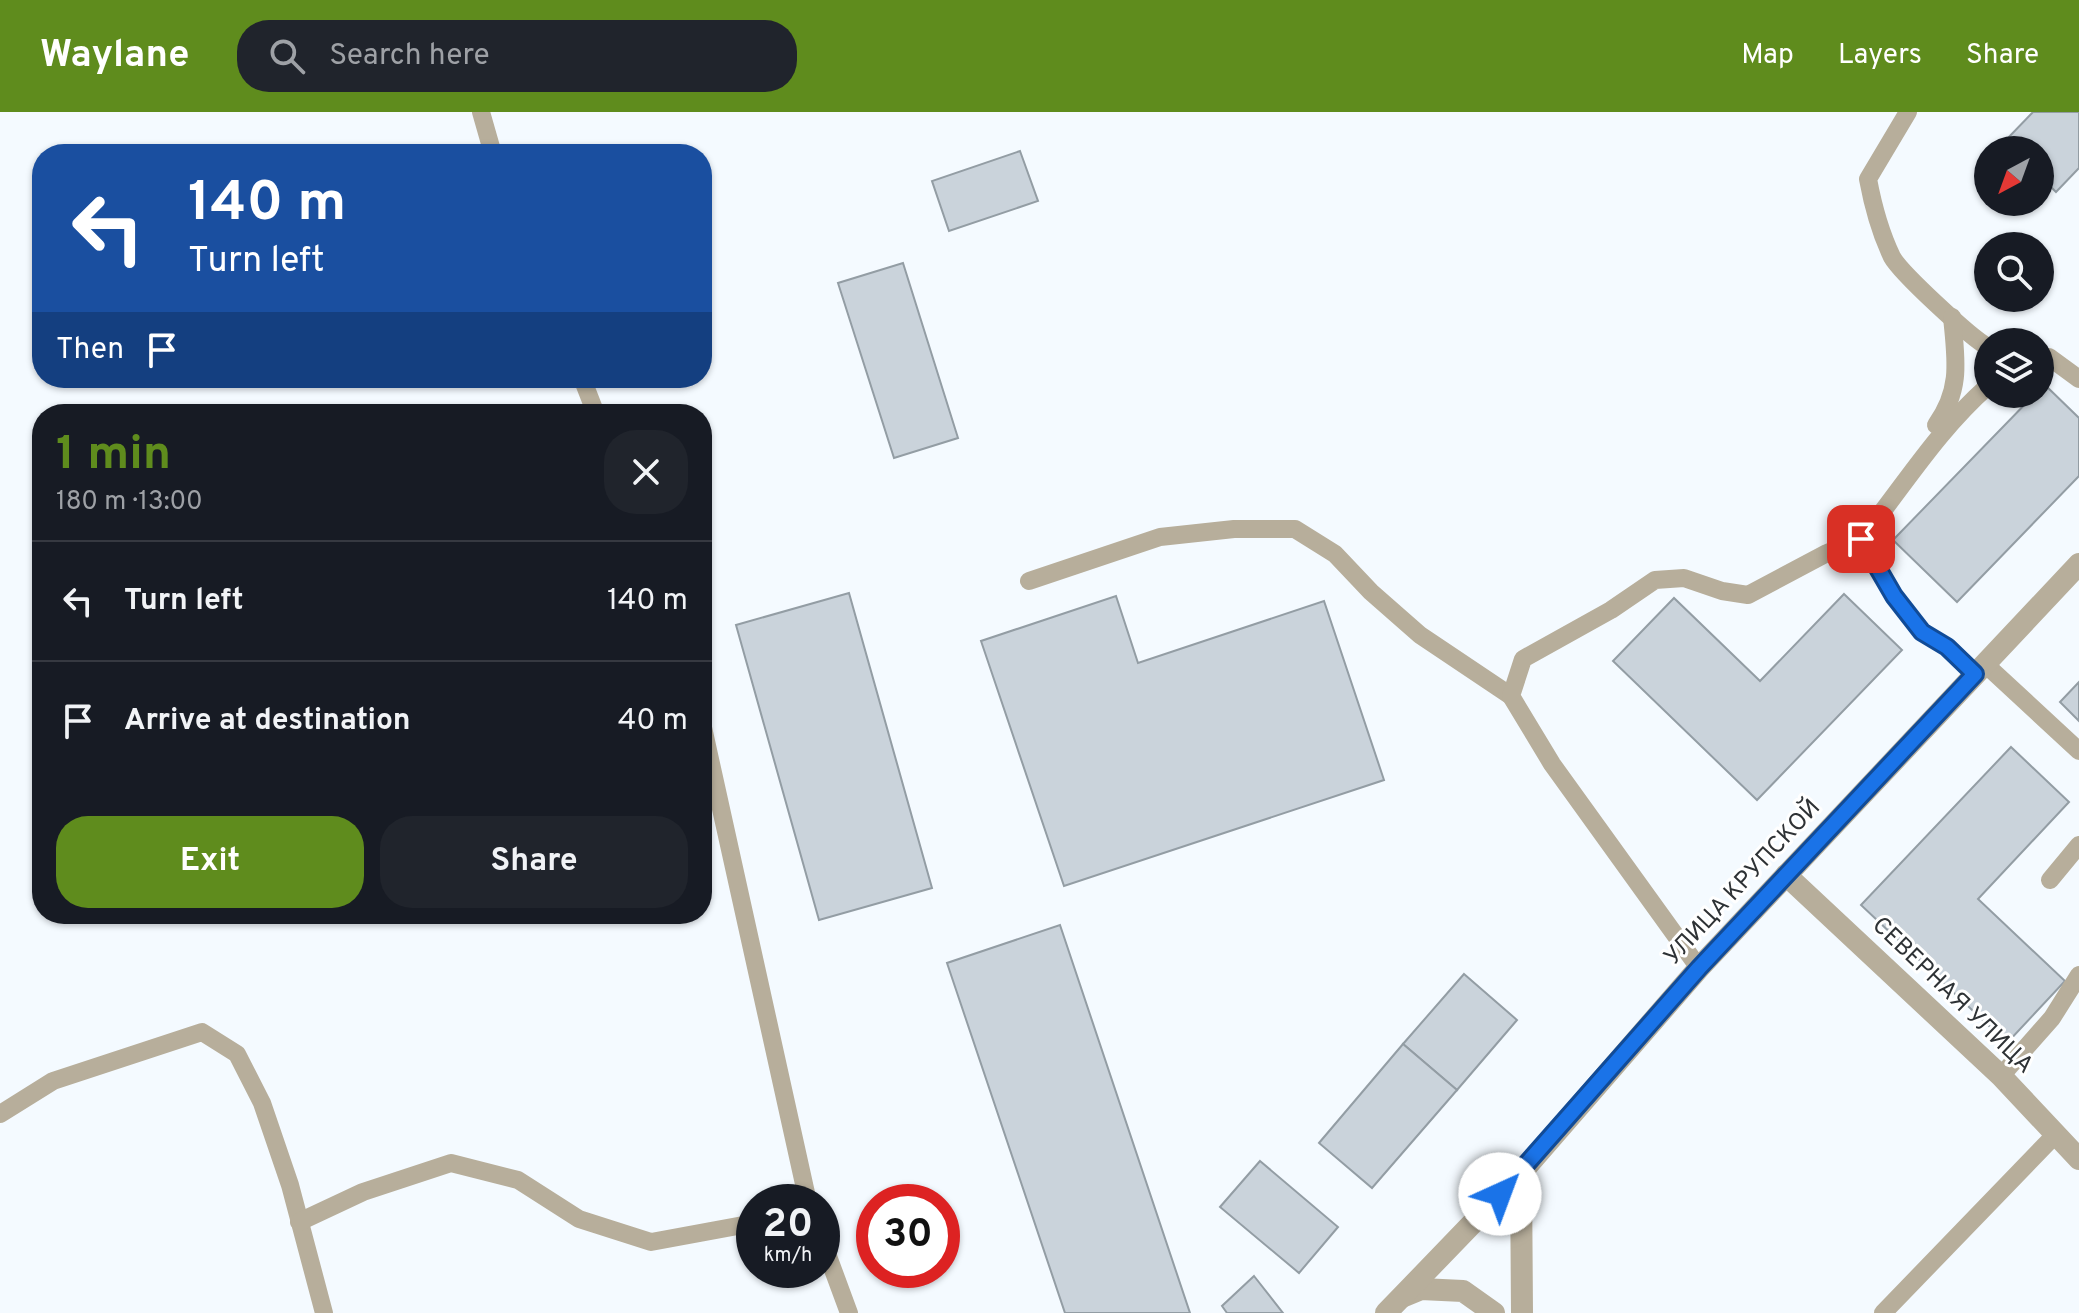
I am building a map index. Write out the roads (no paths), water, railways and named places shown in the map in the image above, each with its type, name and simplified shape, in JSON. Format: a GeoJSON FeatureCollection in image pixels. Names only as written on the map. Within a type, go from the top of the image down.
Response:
{"type":"FeatureCollection","features":[{"type":"Feature","properties":{"kind":"street","name":"УЛИЦА КРУПСКОЙ"},"geometry":{"type":"LineString","coordinates":[[1393,1306],[1521,1173],[1699,968],[2079,564]]}},
{"type":"Feature","properties":{"kind":"street","name":"СЕВЕРНАЯ УЛИЦА"},"geometry":{"type":"LineString","coordinates":[[1786,875],[2001,1076],[2079,1159]]}},
{"type":"Feature","properties":{"kind":"street"},"geometry":{"type":"LineString","coordinates":[[1521,1173],[1522,1313]]}},
{"type":"Feature","properties":{"kind":"street"},"geometry":{"type":"LineString","coordinates":[[1393,1306],[1421,1289],[1463,1291],[1494,1313]]}},
{"type":"Feature","properties":{"kind":"lane"},"geometry":{"type":"LineString","coordinates":[[481,112],[490,144]]}},
{"type":"Feature","properties":{"kind":"lane"},"geometry":{"type":"LineString","coordinates":[[1908,112],[1868,179],[1875,215],[1894,260],[1974,335]]}},
{"type":"Feature","properties":{"kind":"lane"},"geometry":{"type":"LineString","coordinates":[[1906,479],[1933,429],[1950,406],[1957,370],[1952,317]]}},
{"type":"Feature","properties":{"kind":"lane"},"geometry":{"type":"LineString","coordinates":[[2054,364],[2079,379]]}},
{"type":"Feature","properties":{"kind":"lane"},"geometry":{"type":"LineString","coordinates":[[1511,696],[1523,659],[1611,610],[1655,580],[1684,578],[1722,591],[1748,595],[1827,553],[1861,539],[1943,431],[1974,400]]}},
{"type":"Feature","properties":{"kind":"lane"},"geometry":{"type":"LineString","coordinates":[[1029,581],[1160,537],[1234,529],[1295,529],[1335,554],[1371,592],[1420,635],[1511,696],[1552,764],[1699,968]]}},
{"type":"Feature","properties":{"kind":"lane"},"geometry":{"type":"LineString","coordinates":[[1861,539],[1894,596],[1922,632],[1980,669],[2079,751]]}},
{"type":"Feature","properties":{"kind":"lane"},"geometry":{"type":"LineString","coordinates":[[712,768],[804,1184]]}},
{"type":"Feature","properties":{"kind":"lane"},"geometry":{"type":"LineString","coordinates":[[2050,880],[2079,845]]}},
{"type":"Feature","properties":{"kind":"lane"},"geometry":{"type":"LineString","coordinates":[[2001,1076],[2052,1018],[2079,975]]}},
{"type":"Feature","properties":{"kind":"lane"},"geometry":{"type":"LineString","coordinates":[[0,1114],[53,1081],[202,1032],[237,1054],[262,1103],[324,1313]]}},
{"type":"Feature","properties":{"kind":"lane"},"geometry":{"type":"LineString","coordinates":[[1883,1313],[2055,1135]]}},
{"type":"Feature","properties":{"kind":"lane"},"geometry":{"type":"LineString","coordinates":[[299,1222],[363,1192],[451,1163],[518,1180],[579,1219],[651,1242],[736,1226]]}},
{"type":"Feature","properties":{"kind":"lane"},"geometry":{"type":"LineString","coordinates":[[840,1288],[849,1313]]}}]}
